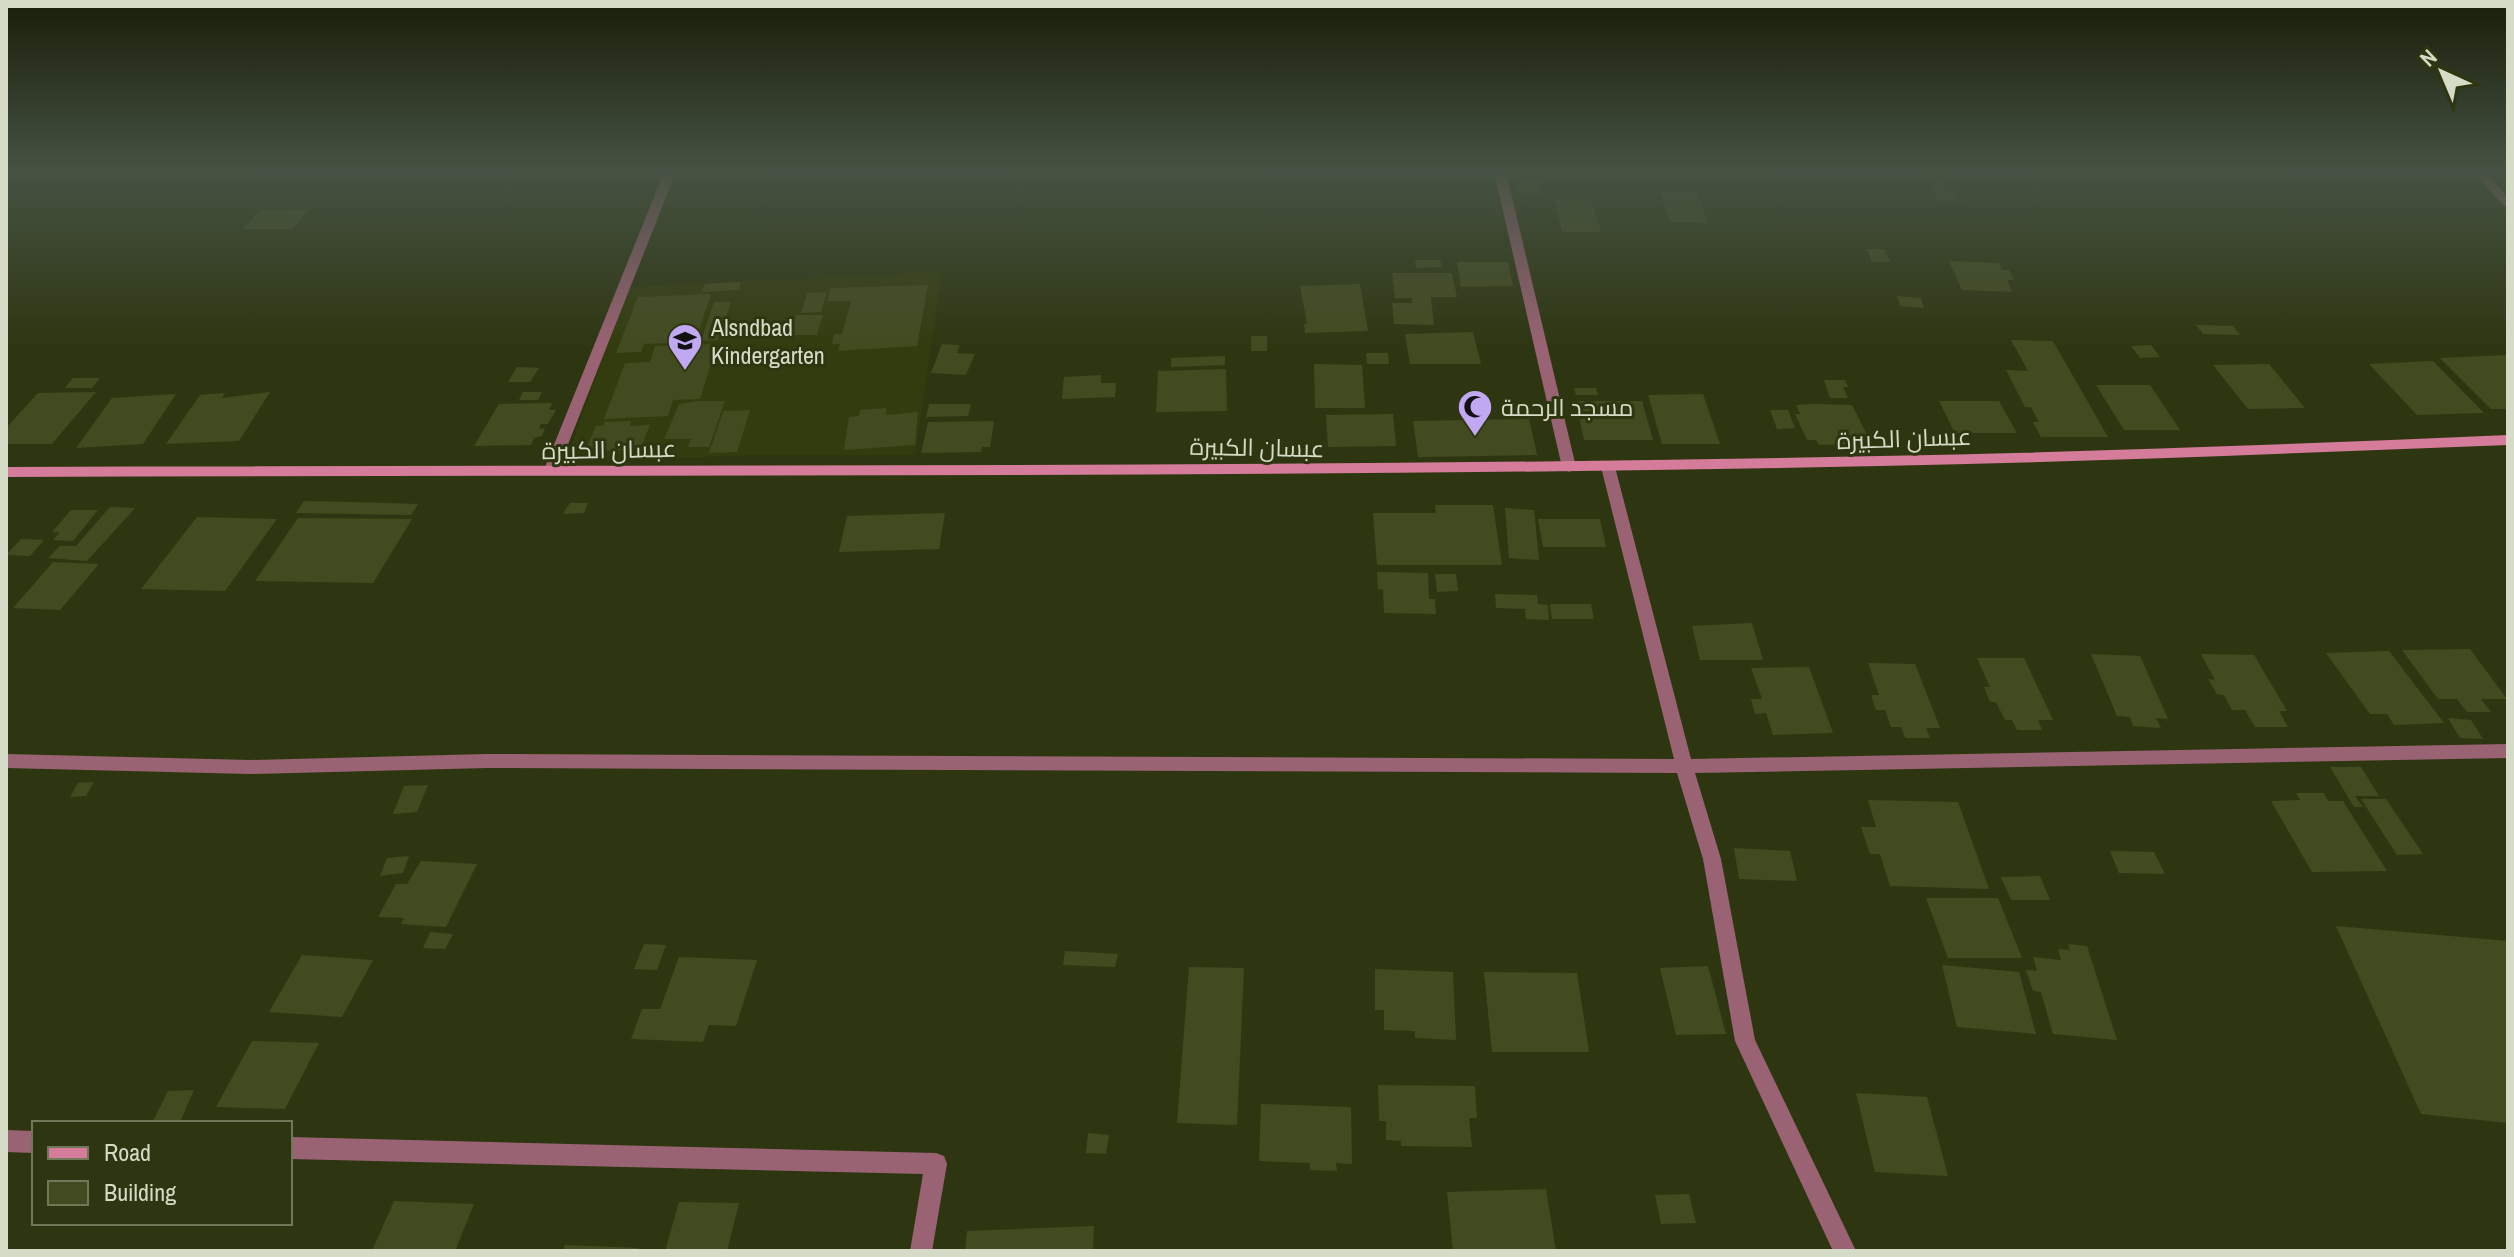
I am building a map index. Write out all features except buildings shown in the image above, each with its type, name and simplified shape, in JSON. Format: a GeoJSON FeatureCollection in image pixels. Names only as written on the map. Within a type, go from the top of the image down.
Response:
{"type":"FeatureCollection","features":[{"type":"Feature","properties":{"kind":"main road","name":"عبسان الكبيرة"},"geometry":{"type":"LineString","coordinates":[[6,472],[1608,467],[2368,447],[2508,440]]}},
{"type":"Feature","properties":{"kind":"street"},"geometry":{"type":"LineString","coordinates":[[550,472],[647,231]]}},
{"type":"Feature","properties":{"kind":"street"},"geometry":{"type":"LineString","coordinates":[[1514,231],[1569,467]]}},
{"type":"Feature","properties":{"kind":"street"},"geometry":{"type":"LineString","coordinates":[[1608,467],[1684,766],[1712,859],[1745,1041],[1845,1251]]}},
{"type":"Feature","properties":{"kind":"street"},"geometry":{"type":"LineString","coordinates":[[6,761],[250,767],[487,761],[1684,766],[2508,751]]}},
{"type":"Feature","properties":{"kind":"street"},"geometry":{"type":"LineString","coordinates":[[6,1141],[32,1142]]}},
{"type":"Feature","properties":{"kind":"street"},"geometry":{"type":"LineString","coordinates":[[292,1148],[936,1164],[921,1251]]}},
{"type":"Feature","properties":{"kind":"shaded area"},"geometry":{"type":"Polygon","coordinates":[[[942,272],[915,455],[750,455],[565,463],[628,287],[942,272]]]}},
{"type":"Feature","properties":{"kind":"place","name":"Alsndbad Kindergarten"},"geometry":{"type":"Point","coordinates":[685,372]}},
{"type":"Feature","properties":{"kind":"place","name":"مسجد الرحمة"},"geometry":{"type":"Point","coordinates":[1475,438]}}]}
